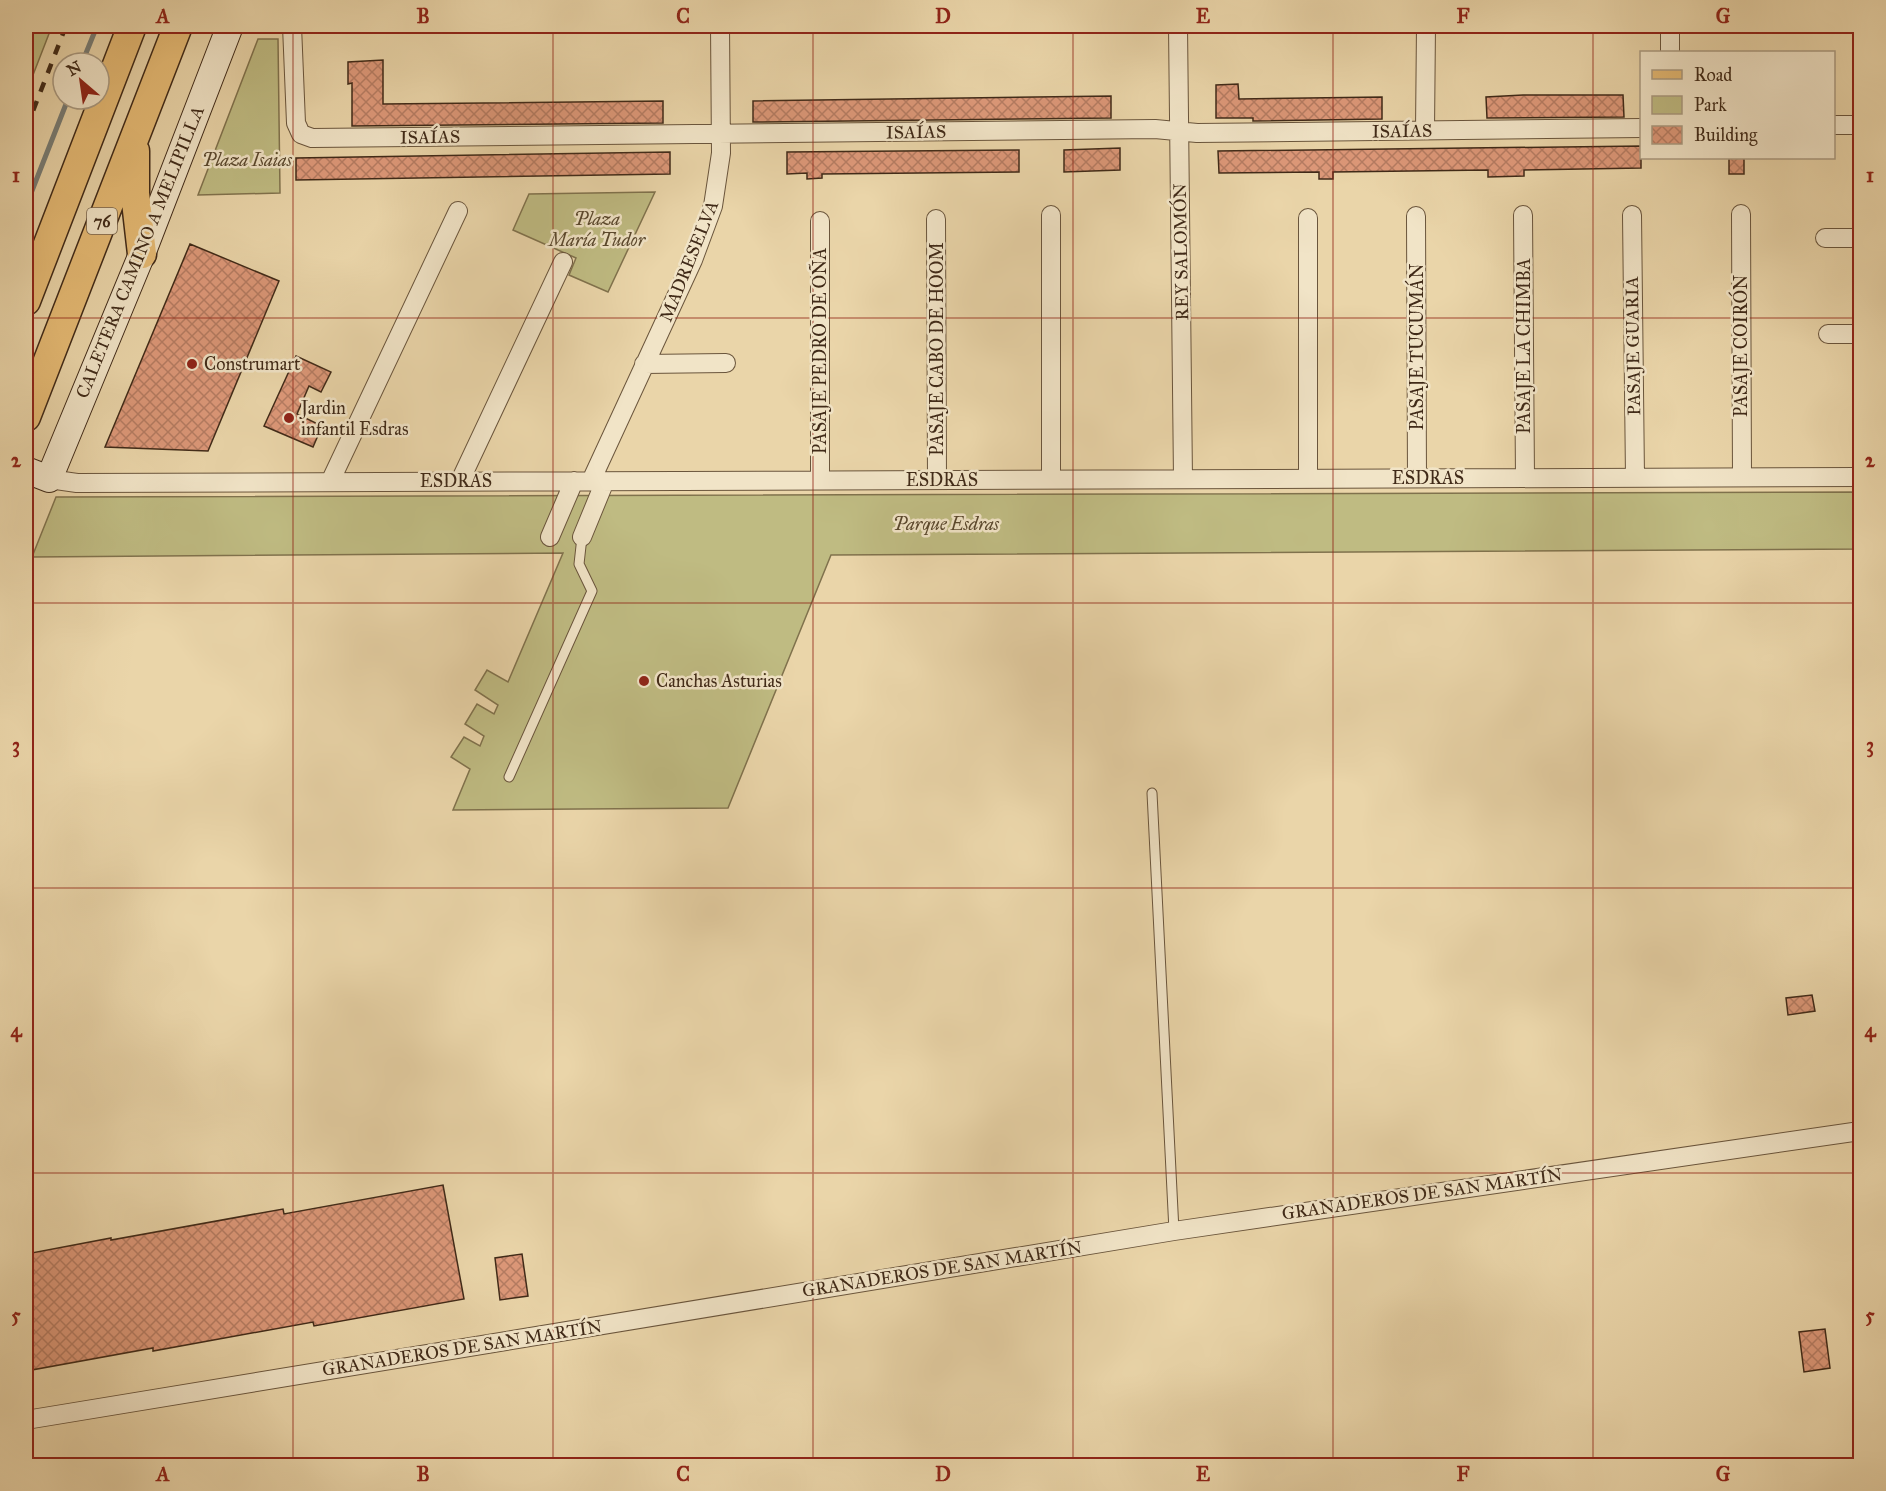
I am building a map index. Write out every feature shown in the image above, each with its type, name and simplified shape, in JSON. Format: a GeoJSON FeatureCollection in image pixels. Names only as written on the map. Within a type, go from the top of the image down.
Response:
{"type":"FeatureCollection","features":[{"type":"Feature","properties":{"kind":"main road","name":"76"},"geometry":{"type":"LineString","coordinates":[[26,301],[132,26]]}},
{"type":"Feature","properties":{"kind":"main road","name":"76"},"geometry":{"type":"LineString","coordinates":[[26,417],[178,26]]}},
{"type":"Feature","properties":{"kind":"main road"},"geometry":{"type":"LineString","coordinates":[[135,136],[135,193],[142,254]]}},
{"type":"Feature","properties":{"kind":"street","name":"CALETERA CAMINO A MELIPILLA"},"geometry":{"type":"LineString","coordinates":[[37,474],[142,254],[230,26]]}},
{"type":"Feature","properties":{"kind":"street","name":"ISAÍAS"},"geometry":{"type":"LineString","coordinates":[[292,26],[296,123],[297,129],[306,137],[1155,129],[1208,133],[1640,128]]}},
{"type":"Feature","properties":{"kind":"street","name":"MADRESELVA"},"geometry":{"type":"LineString","coordinates":[[550,537],[590,481],[706,227],[718,184],[722,134],[720,26]]}},
{"type":"Feature","properties":{"kind":"street","name":"REY SALOMÓN"},"geometry":{"type":"LineString","coordinates":[[1178,26],[1183,479]]}},
{"type":"Feature","properties":{"kind":"street"},"geometry":{"type":"LineString","coordinates":[[1425,130],[1426,26]]}},
{"type":"Feature","properties":{"kind":"street"},"geometry":{"type":"LineString","coordinates":[[1670,26],[1670,51]]}},
{"type":"Feature","properties":{"kind":"street"},"geometry":{"type":"LineString","coordinates":[[1835,125],[1860,125]]}},
{"type":"Feature","properties":{"kind":"street"},"geometry":{"type":"LineString","coordinates":[[330,482],[458,211]]}},
{"type":"Feature","properties":{"kind":"street"},"geometry":{"type":"LineString","coordinates":[[1051,214],[1051,479]]}},
{"type":"Feature","properties":{"kind":"street","name":"PASAJE COIRÓN"},"geometry":{"type":"LineString","coordinates":[[1741,214],[1742,477]]}},
{"type":"Feature","properties":{"kind":"street","name":"PASAJE LA CHIMBA"},"geometry":{"type":"LineString","coordinates":[[1523,215],[1526,478]]}},
{"type":"Feature","properties":{"kind":"street","name":"PASAJE GUARIA"},"geometry":{"type":"LineString","coordinates":[[1632,215],[1635,477]]}},
{"type":"Feature","properties":{"kind":"street","name":"PASAJE TUCUMÁN"},"geometry":{"type":"LineString","coordinates":[[1416,216],[1418,478]]}},
{"type":"Feature","properties":{"kind":"street"},"geometry":{"type":"LineString","coordinates":[[1308,218],[1308,478]]}},
{"type":"Feature","properties":{"kind":"street","name":"PASAJE CABO DE HOOM"},"geometry":{"type":"LineString","coordinates":[[936,219],[938,480]]}},
{"type":"Feature","properties":{"kind":"street","name":"PASAJE PEDRO DE OÑA"},"geometry":{"type":"LineString","coordinates":[[820,221],[820,480]]}},
{"type":"Feature","properties":{"kind":"street"},"geometry":{"type":"LineString","coordinates":[[1825,238],[1860,238]]}},
{"type":"Feature","properties":{"kind":"street"},"geometry":{"type":"LineString","coordinates":[[460,481],[563,262]]}},
{"type":"Feature","properties":{"kind":"street"},"geometry":{"type":"LineString","coordinates":[[1828,334],[1860,334]]}},
{"type":"Feature","properties":{"kind":"street"},"geometry":{"type":"LineString","coordinates":[[644,364],[726,363]]}},
{"type":"Feature","properties":{"kind":"street","name":"ESDRAS"},"geometry":{"type":"LineString","coordinates":[[37,474],[77,483],[1860,477]]}},
{"type":"Feature","properties":{"kind":"street","name":"MADRESELVA"},"geometry":{"type":"LineString","coordinates":[[582,537],[590,481]]}},
{"type":"Feature","properties":{"kind":"street","name":"GRANADEROS DE SAN MARTÍN"},"geometry":{"type":"LineString","coordinates":[[26,1420],[1174,1230],[1860,1131]]}},
{"type":"Feature","properties":{"kind":"lane"},"geometry":{"type":"LineString","coordinates":[[509,777],[592,591],[579,564],[582,537]]}},
{"type":"Feature","properties":{"kind":"lane"},"geometry":{"type":"LineString","coordinates":[[1152,793],[1174,1230]]}},
{"type":"Feature","properties":{"kind":"green space"},"geometry":{"type":"Polygon","coordinates":[[[26,26],[52,26],[26,93],[26,26]]]}},
{"type":"Feature","properties":{"kind":"green space","name":"Plaza Isaias"},"geometry":{"type":"Polygon","coordinates":[[[258,39],[278,39],[280,193],[198,195],[258,39]]]}},
{"type":"Feature","properties":{"kind":"green space","name":"Plaza María Tudor"},"geometry":{"type":"Polygon","coordinates":[[[655,192],[608,292],[569,275],[576,258],[513,230],[529,194],[655,192]]]}},
{"type":"Feature","properties":{"kind":"green space","name":"Parque Esdras"},"geometry":{"type":"Polygon","coordinates":[[[1860,492],[1860,549],[831,555],[728,808],[453,810],[470,769],[451,757],[464,737],[480,746],[484,736],[465,724],[477,704],[494,714],[498,705],[475,690],[487,670],[508,682],[563,553],[32,557],[56,497],[1860,492]]]}},
{"type":"Feature","properties":{"kind":"building"},"geometry":{"type":"Polygon","coordinates":[[[383,60],[383,104],[663,101],[663,123],[352,126],[352,83],[348,84],[348,62],[383,60]]]}},
{"type":"Feature","properties":{"kind":"building"},"geometry":{"type":"Polygon","coordinates":[[[1238,84],[1239,99],[1382,97],[1382,119],[1253,121],[1253,118],[1216,118],[1216,85],[1238,84]]]}},
{"type":"Feature","properties":{"kind":"building"},"geometry":{"type":"Polygon","coordinates":[[[1623,95],[1624,117],[1487,118],[1486,97],[1623,95]]]}},
{"type":"Feature","properties":{"kind":"building"},"geometry":{"type":"Polygon","coordinates":[[[1111,96],[1111,118],[753,122],[753,101],[1111,96]]]}},
{"type":"Feature","properties":{"kind":"building"},"geometry":{"type":"Polygon","coordinates":[[[1640,146],[1641,168],[1524,170],[1524,176],[1488,177],[1488,170],[1333,172],[1333,179],[1319,179],[1319,172],[1219,173],[1218,151],[1640,146]]]}},
{"type":"Feature","properties":{"kind":"building"},"geometry":{"type":"Polygon","coordinates":[[[1120,148],[1120,170],[1064,172],[1064,150],[1120,148]]]}},
{"type":"Feature","properties":{"kind":"building"},"geometry":{"type":"Polygon","coordinates":[[[1019,150],[1019,172],[822,174],[822,178],[807,179],[807,173],[787,174],[787,152],[1019,150]]]}},
{"type":"Feature","properties":{"kind":"building"},"geometry":{"type":"Polygon","coordinates":[[[670,152],[670,174],[296,180],[296,158],[670,152]]]}},
{"type":"Feature","properties":{"kind":"building"},"geometry":{"type":"Polygon","coordinates":[[[1729,159],[1744,159],[1744,174],[1729,174],[1729,159]]]}},
{"type":"Feature","properties":{"kind":"building","name":"Construmart"},"geometry":{"type":"Polygon","coordinates":[[[190,244],[279,281],[208,451],[105,447],[190,244]]]}},
{"type":"Feature","properties":{"kind":"building"},"geometry":{"type":"Polygon","coordinates":[[[296,356],[331,372],[321,392],[309,386],[297,414],[322,426],[313,447],[264,426],[296,356]]]}},
{"type":"Feature","properties":{"kind":"building"},"geometry":{"type":"Polygon","coordinates":[[[1812,995],[1815,1011],[1788,1015],[1786,998],[1812,995]]]}},
{"type":"Feature","properties":{"kind":"building"},"geometry":{"type":"Polygon","coordinates":[[[443,1185],[464,1299],[314,1326],[313,1322],[26,1371],[26,1254],[283,1209],[284,1214],[443,1185]]]}},
{"type":"Feature","properties":{"kind":"building"},"geometry":{"type":"Polygon","coordinates":[[[522,1254],[528,1296],[500,1300],[495,1258],[522,1254]]]}},
{"type":"Feature","properties":{"kind":"building"},"geometry":{"type":"Polygon","coordinates":[[[1825,1329],[1830,1368],[1804,1372],[1799,1332],[1825,1329]]]}},
{"type":"Feature","properties":{"kind":"waterway"},"geometry":{"type":"LineString","coordinates":[[87,51],[97,26]]}},
{"type":"Feature","properties":{"kind":"waterway"},"geometry":{"type":"LineString","coordinates":[[26,206],[63,111]]}},
{"type":"Feature","properties":{"kind":"railway"},"geometry":{"type":"LineString","coordinates":[[26,129],[66,26]]}},
{"type":"Feature","properties":{"kind":"place","name":"Construmart"},"geometry":{"type":"Point","coordinates":[192,364]}},
{"type":"Feature","properties":{"kind":"place","name":"Jardin infantil Esdras"},"geometry":{"type":"Point","coordinates":[289,418]}},
{"type":"Feature","properties":{"kind":"place","name":"Canchas Asturias"},"geometry":{"type":"Point","coordinates":[644,681]}}]}
